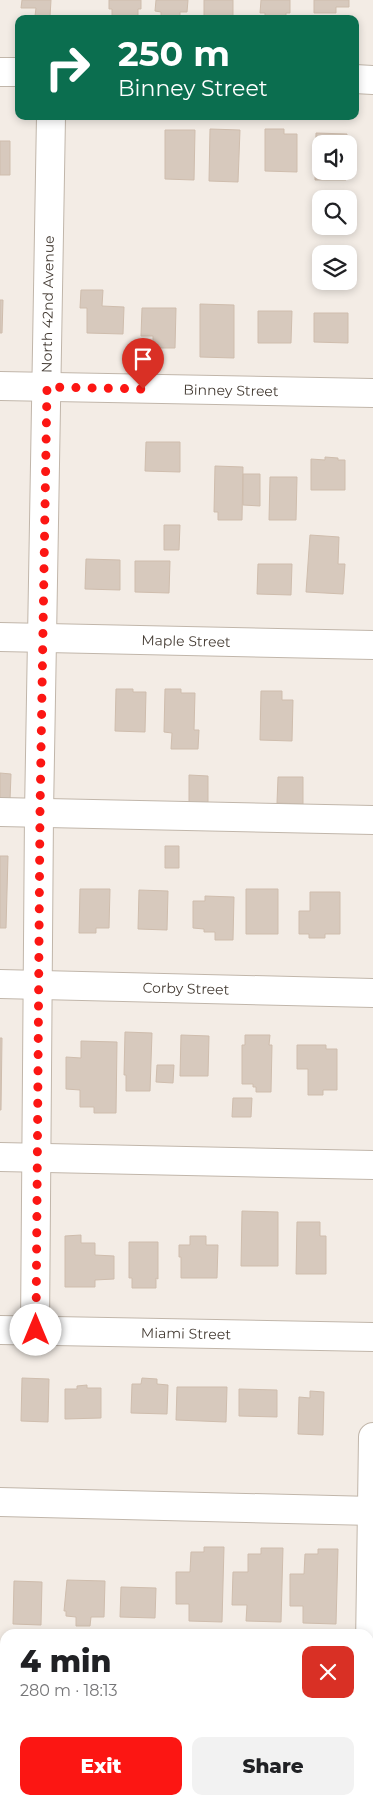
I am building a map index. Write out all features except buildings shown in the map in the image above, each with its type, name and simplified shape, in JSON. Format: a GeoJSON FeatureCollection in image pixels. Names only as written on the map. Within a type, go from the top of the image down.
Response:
{"type":"FeatureCollection","features":[{"type":"Feature","properties":{"kind":"street"},"geometry":{"type":"LineString","coordinates":[[0,72],[15,72]]}},
{"type":"Feature","properties":{"kind":"street"},"geometry":{"type":"LineString","coordinates":[[359,79],[373,80]]}},
{"type":"Feature","properties":{"kind":"street","name":"North 42nd Avenue"},"geometry":{"type":"LineString","coordinates":[[36,1330],[40,812],[51,120]]}},
{"type":"Feature","properties":{"kind":"street","name":"Binney Street"},"geometry":{"type":"LineString","coordinates":[[0,386],[373,393]]}},
{"type":"Feature","properties":{"kind":"street","name":"Maple Street"},"geometry":{"type":"LineString","coordinates":[[0,637],[373,645]]}},
{"type":"Feature","properties":{"kind":"street"},"geometry":{"type":"LineString","coordinates":[[0,812],[373,820]]}},
{"type":"Feature","properties":{"kind":"street","name":"Corby Street"},"geometry":{"type":"LineString","coordinates":[[0,984],[373,993]]}},
{"type":"Feature","properties":{"kind":"street"},"geometry":{"type":"LineString","coordinates":[[0,1157],[373,1164]]}},
{"type":"Feature","properties":{"kind":"street","name":"Miami Street"},"geometry":{"type":"LineString","coordinates":[[0,1330],[373,1337]]}},
{"type":"Feature","properties":{"kind":"street"},"geometry":{"type":"LineString","coordinates":[[370,1629],[373,1437]]}},
{"type":"Feature","properties":{"kind":"street"},"geometry":{"type":"LineString","coordinates":[[0,1502],[372,1511]]}},
{"type":"Feature","properties":{"kind":"route"},"geometry":{"type":"LineString","coordinates":[[36,1330],[40,812],[47,387],[143,389]]}}]}
